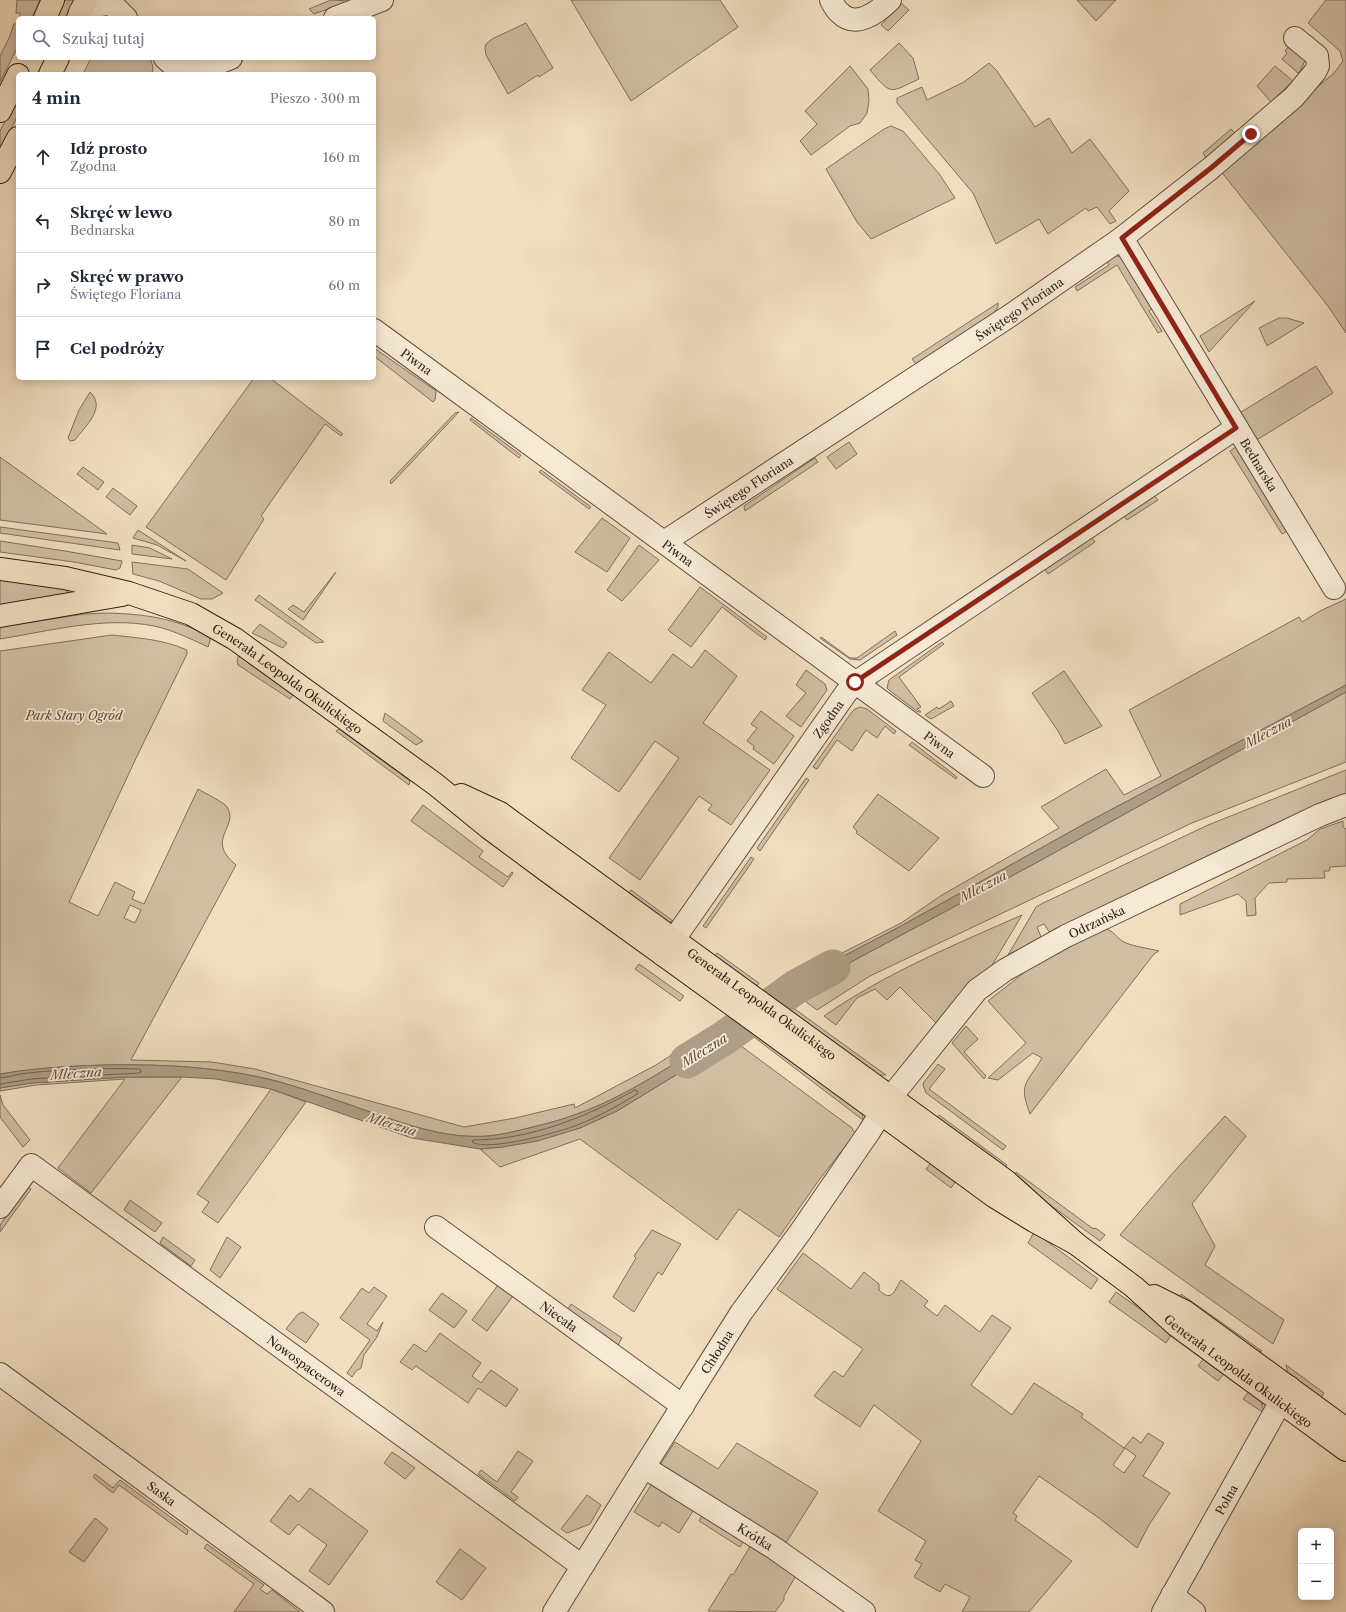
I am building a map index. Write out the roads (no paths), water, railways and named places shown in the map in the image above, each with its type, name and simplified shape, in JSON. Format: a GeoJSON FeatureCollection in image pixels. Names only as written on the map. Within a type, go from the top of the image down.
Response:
{"type":"FeatureCollection","features":[{"type":"Feature","properties":{"kind":"main road"},"geometry":{"type":"LineString","coordinates":[[46,16],[53,0]]}},
{"type":"Feature","properties":{"kind":"main road"},"geometry":{"type":"LineString","coordinates":[[19,72],[25,60]]}},
{"type":"Feature","properties":{"kind":"main road"},"geometry":{"type":"LineString","coordinates":[[51,72],[57,60]]}},
{"type":"Feature","properties":{"kind":"main road"},"geometry":{"type":"LineString","coordinates":[[0,111],[16,78]]}},
{"type":"Feature","properties":{"kind":"main road"},"geometry":{"type":"LineString","coordinates":[[0,172],[16,142]]}},
{"type":"Feature","properties":{"kind":"main road","name":"Generała Leopolda Okulickiego"},"geometry":{"type":"LineString","coordinates":[[0,569],[65,578],[129,593],[191,614],[241,642],[435,784],[500,813],[669,947],[886,1106],[1011,1185],[1075,1243],[1134,1287],[1177,1326],[1285,1395],[1346,1429]]}},
{"type":"Feature","properties":{"kind":"main road","name":"Generała Leopolda Okulickiego"},"geometry":{"type":"LineString","coordinates":[[0,616],[129,593]]}},
{"type":"Feature","properties":{"kind":"main road","name":"Generała Leopolda Okulickiego"},"geometry":{"type":"LineString","coordinates":[[1285,1395],[1346,1450]]}},
{"type":"Feature","properties":{"kind":"street"},"geometry":{"type":"LineString","coordinates":[[340,16],[382,0]]}},
{"type":"Feature","properties":{"kind":"street"},"geometry":{"type":"LineString","coordinates":[[831,0],[839,13],[844,17],[852,19],[863,19],[873,15],[890,0]]}},
{"type":"Feature","properties":{"kind":"street"},"geometry":{"type":"LineString","coordinates":[[81,10],[94,6],[116,7]]}},
{"type":"Feature","properties":{"kind":"street","name":"Świętego Floriana"},"geometry":{"type":"LineString","coordinates":[[664,542],[1004,319],[1122,238],[1211,168],[1294,97],[1309,80],[1318,66],[1317,56],[1296,38]]}},
{"type":"Feature","properties":{"kind":"street"},"geometry":{"type":"LineString","coordinates":[[174,67],[196,70],[225,60]]}},
{"type":"Feature","properties":{"kind":"street","name":"Bednarska"},"geometry":{"type":"LineString","coordinates":[[1122,238],[1334,588]]}},
{"type":"Feature","properties":{"kind":"street","name":"Piwna"},"geometry":{"type":"LineString","coordinates":[[376,331],[983,776]]}},
{"type":"Feature","properties":{"kind":"street","name":"Zgodna"},"geometry":{"type":"LineString","coordinates":[[669,947],[855,682],[1236,428]]}},
{"type":"Feature","properties":{"kind":"street","name":"Odrzańska"},"geometry":{"type":"LineString","coordinates":[[886,1106],[978,990],[1005,970],[1050,944],[1094,922],[1320,815],[1346,805]]}},
{"type":"Feature","properties":{"kind":"street","name":"Chłodna"},"geometry":{"type":"LineString","coordinates":[[554,1612],[741,1313],[801,1230],[886,1106]]}},
{"type":"Feature","properties":{"kind":"street","name":"Nowospacerowa"},"geometry":{"type":"LineString","coordinates":[[0,1207],[32,1165],[582,1566]]}},
{"type":"Feature","properties":{"kind":"street","name":"Niecała"},"geometry":{"type":"LineString","coordinates":[[436,1227],[683,1406]]}},
{"type":"Feature","properties":{"kind":"street","name":"Saska"},"geometry":{"type":"LineString","coordinates":[[0,1374],[323,1612]]}},
{"type":"Feature","properties":{"kind":"street","name":"Polna"},"geometry":{"type":"LineString","coordinates":[[1168,1604],[1285,1395]]}},
{"type":"Feature","properties":{"kind":"street","name":"Krótka"},"geometry":{"type":"LineString","coordinates":[[644,1467],[774,1548],[864,1612]]}},
{"type":"Feature","properties":{"kind":"street"},"geometry":{"type":"LineString","coordinates":[[1168,1604],[1194,1612]]}},
{"type":"Feature","properties":{"kind":"water"},"geometry":{"type":"Polygon","coordinates":[[[1346,685],[1346,692],[1032,865],[808,985],[798,996],[785,987],[901,926],[1086,823],[1346,685]]]}},
{"type":"Feature","properties":{"kind":"water"},"geometry":{"type":"Polygon","coordinates":[[[723,1033],[733,1040],[617,1111],[580,1128],[537,1141],[480,1149],[412,1138],[271,1089],[216,1079],[182,1077],[126,1077],[31,1083],[0,1088],[0,1074],[39,1069],[106,1065],[150,1065],[215,1070],[280,1082],[401,1122],[430,1130],[459,1136],[488,1136],[509,1133],[553,1122],[595,1107],[652,1078],[723,1033]]]}},
{"type":"Feature","properties":{"kind":"waterway","name":"Mleczna"},"geometry":{"type":"LineString","coordinates":[[687,1061],[724,1038],[796,987],[833,967]]}},
{"type":"Feature","properties":{"kind":"park label","name":"Park Stary Ogród"},"geometry":{"type":"Point","coordinates":[74,715]}}]}
